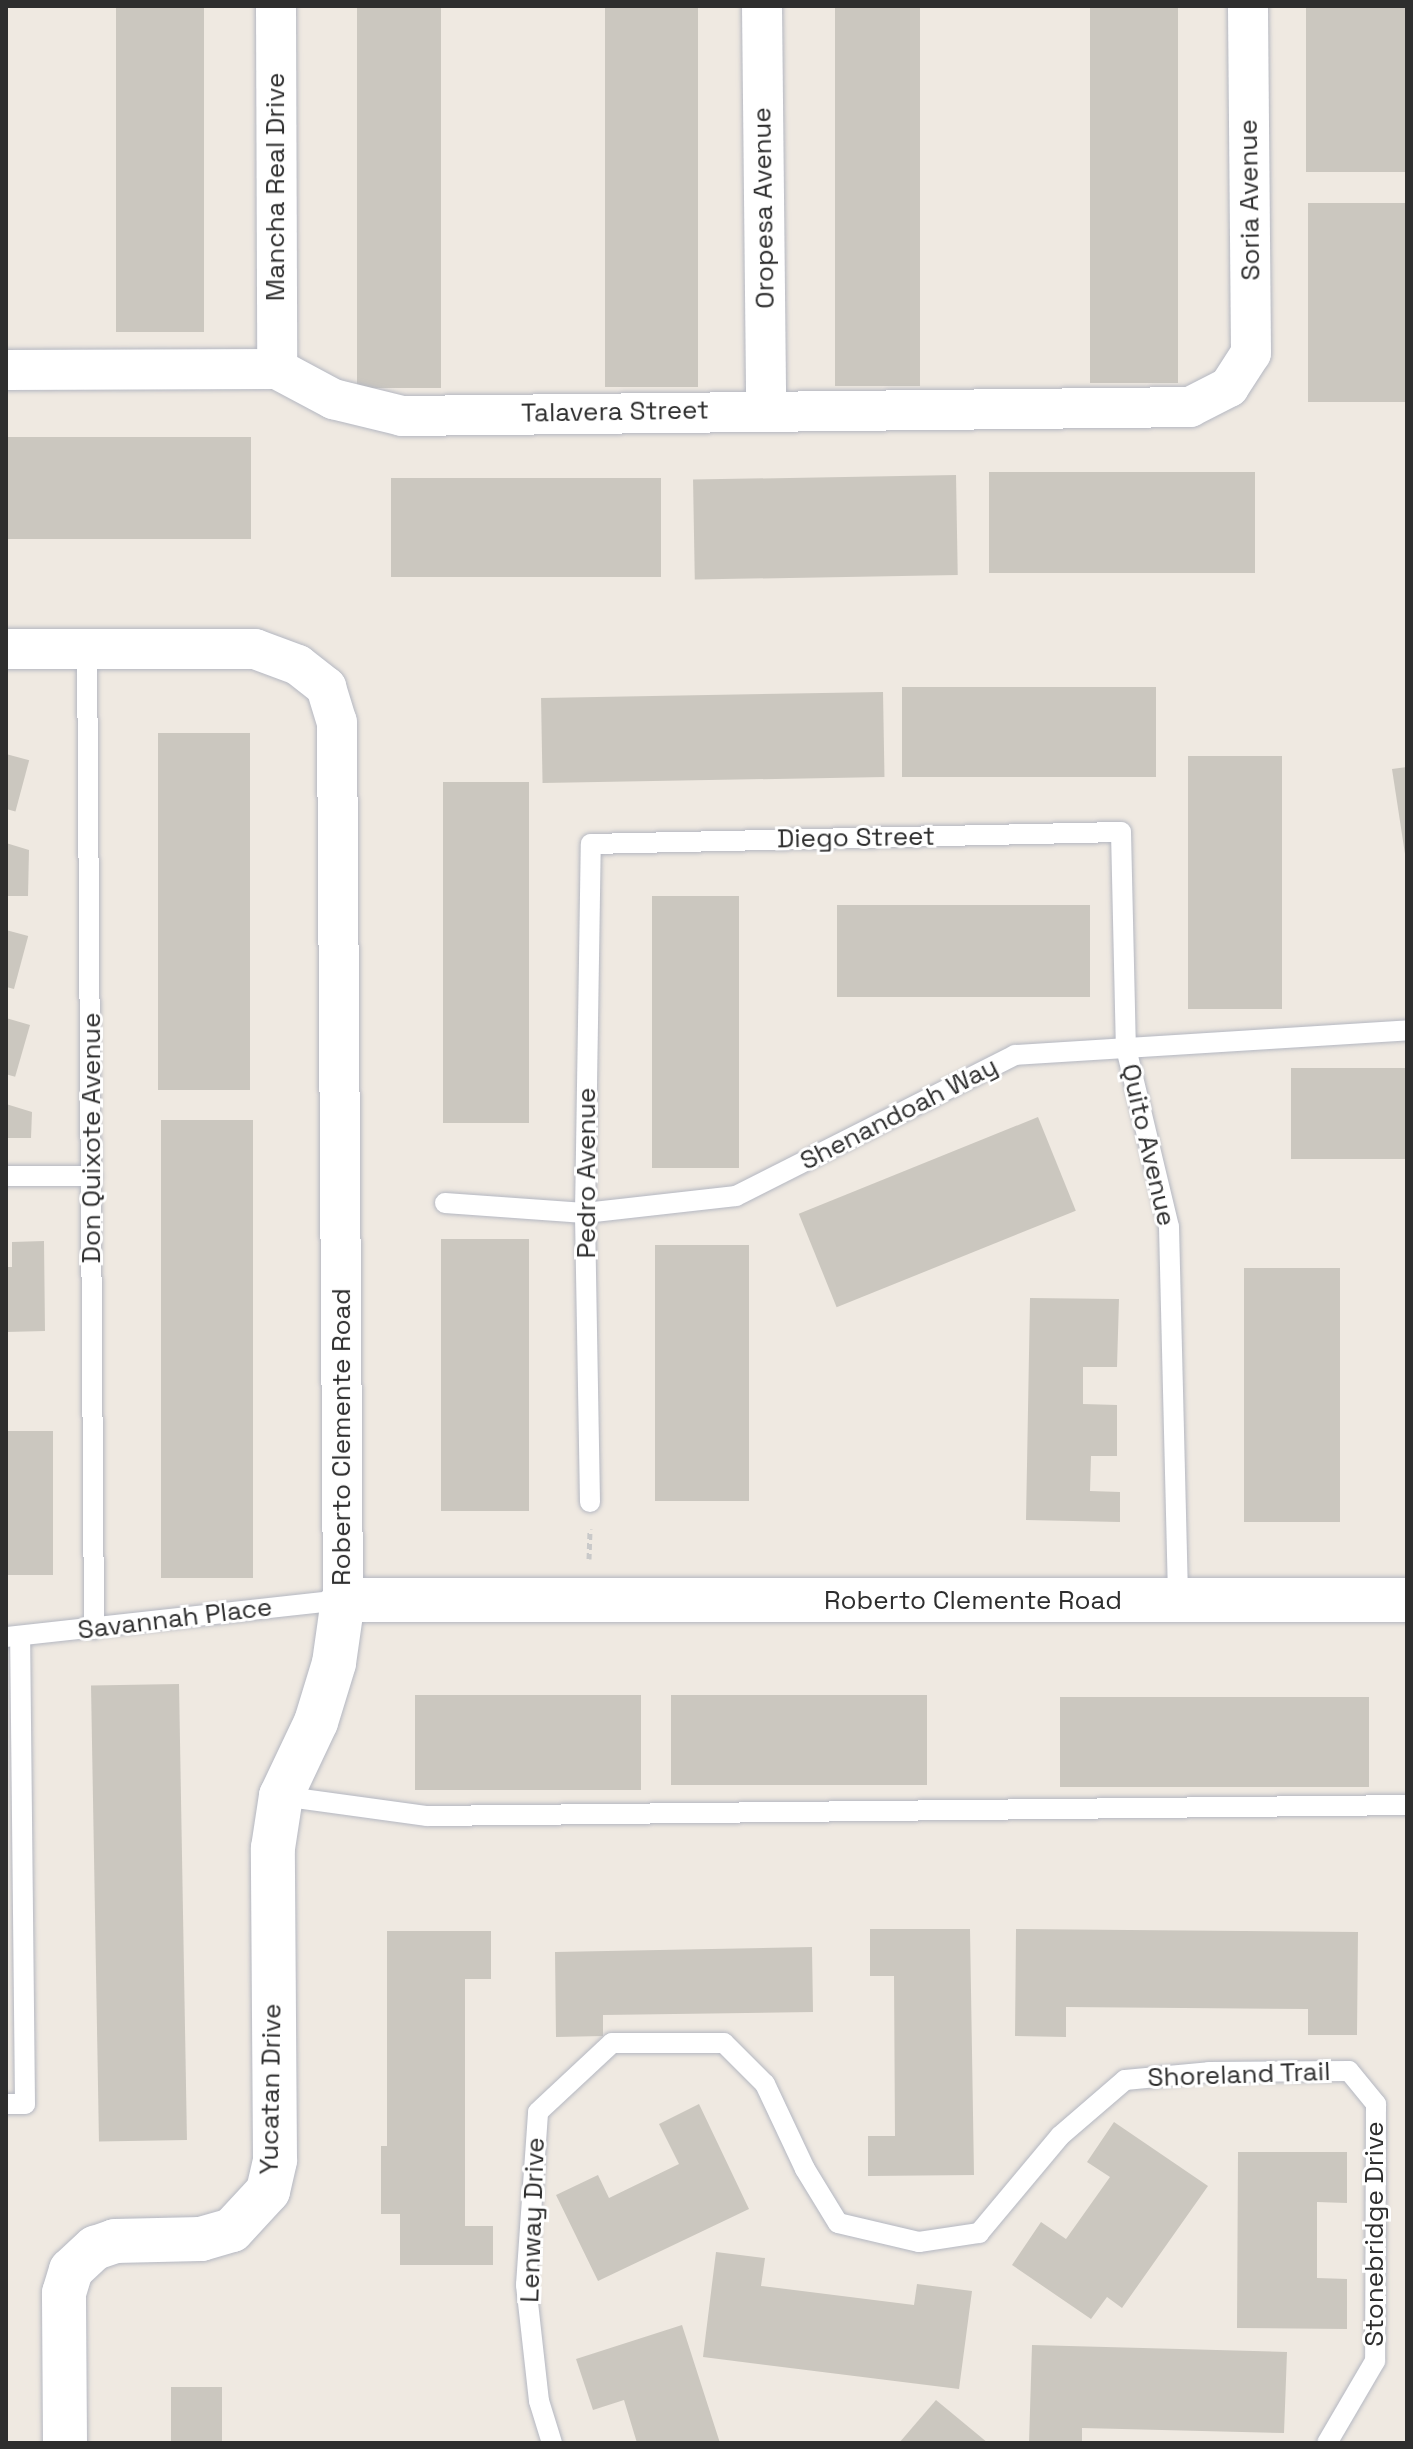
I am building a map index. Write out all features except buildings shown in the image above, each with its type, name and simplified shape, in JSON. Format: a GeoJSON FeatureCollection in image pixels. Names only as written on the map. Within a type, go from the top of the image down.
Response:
{"type":"FeatureCollection","features":[{"type":"Feature","properties":{"kind":"street","name":"Mancha Real Drive"},"geometry":{"type":"LineString","coordinates":[[276,6],[277,369]]}},
{"type":"Feature","properties":{"kind":"street","name":"Oropesa Avenue"},"geometry":{"type":"LineString","coordinates":[[762,6],[766,410]]}},
{"type":"Feature","properties":{"kind":"street","name":"Soria Avenue"},"geometry":{"type":"LineString","coordinates":[[1229,387],[1251,353],[1248,6]]}},
{"type":"Feature","properties":{"kind":"street","name":"Talavera Street"},"geometry":{"type":"LineString","coordinates":[[6,370],[277,369],[333,399],[402,416],[1190,407],[1229,387]]}},
{"type":"Feature","properties":{"kind":"street","name":"Roberto Clemente Road"},"geometry":{"type":"LineString","coordinates":[[6,649],[255,649],[298,665],[326,687],[337,722],[343,1600],[1407,1600]]}},
{"type":"Feature","properties":{"kind":"street","name":"Yucatan Drive"},"geometry":{"type":"LineString","coordinates":[[65,2443],[64,2293],[71,2270],[95,2248],[115,2241],[201,2239],[232,2230],[268,2191],[275,2160],[273,1848],[281,1796],[316,1722],[334,1663],[343,1600]]}},
{"type":"Feature","properties":{"kind":"lane","name":"Don Quixote Avenue"},"geometry":{"type":"LineString","coordinates":[[87,647],[94,1629]]}},
{"type":"Feature","properties":{"kind":"lane","name":"Diego Street"},"geometry":{"type":"LineString","coordinates":[[591,844],[1121,832]]}},
{"type":"Feature","properties":{"kind":"lane","name":"Quito Avenue"},"geometry":{"type":"LineString","coordinates":[[1121,832],[1126,1048],[1169,1227],[1178,1601]]}},
{"type":"Feature","properties":{"kind":"lane","name":"Pedro Avenue"},"geometry":{"type":"LineString","coordinates":[[590,1502],[585,1213],[591,844]]}},
{"type":"Feature","properties":{"kind":"lane","name":"Shenandoah Way"},"geometry":{"type":"LineString","coordinates":[[445,1203],[585,1213],[736,1196],[1015,1055],[1407,1030]]}},
{"type":"Feature","properties":{"kind":"lane"},"geometry":{"type":"LineString","coordinates":[[6,1176],[92,1176]]}},
{"type":"Feature","properties":{"kind":"lane","name":"Savannah Place"},"geometry":{"type":"LineString","coordinates":[[13,1637],[343,1600]]}},
{"type":"Feature","properties":{"kind":"lane"},"geometry":{"type":"LineString","coordinates":[[13,1637],[15,2104]]}},
{"type":"Feature","properties":{"kind":"lane"},"geometry":{"type":"LineString","coordinates":[[281,1796],[427,1816],[1407,1805]]}},
{"type":"Feature","properties":{"kind":"lane","name":"Lenway Drive"},"geometry":{"type":"LineString","coordinates":[[552,2443],[539,2401],[526,2285],[538,2112],[612,2043],[724,2043]]}},
{"type":"Feature","properties":{"kind":"lane","name":"Shoreland Trail"},"geometry":{"type":"LineString","coordinates":[[724,2043],[765,2084],[805,2169],[838,2223],[919,2242],[979,2233],[1060,2136],[1125,2080],[1209,2072],[1349,2071]]}},
{"type":"Feature","properties":{"kind":"lane","name":"Stonebridge Drive"},"geometry":{"type":"LineString","coordinates":[[1327,2443],[1375,2361],[1376,2104],[1349,2071]]}},
{"type":"Feature","properties":{"kind":"path"},"geometry":{"type":"LineString","coordinates":[[589,1600],[590,1502]]}}]}
